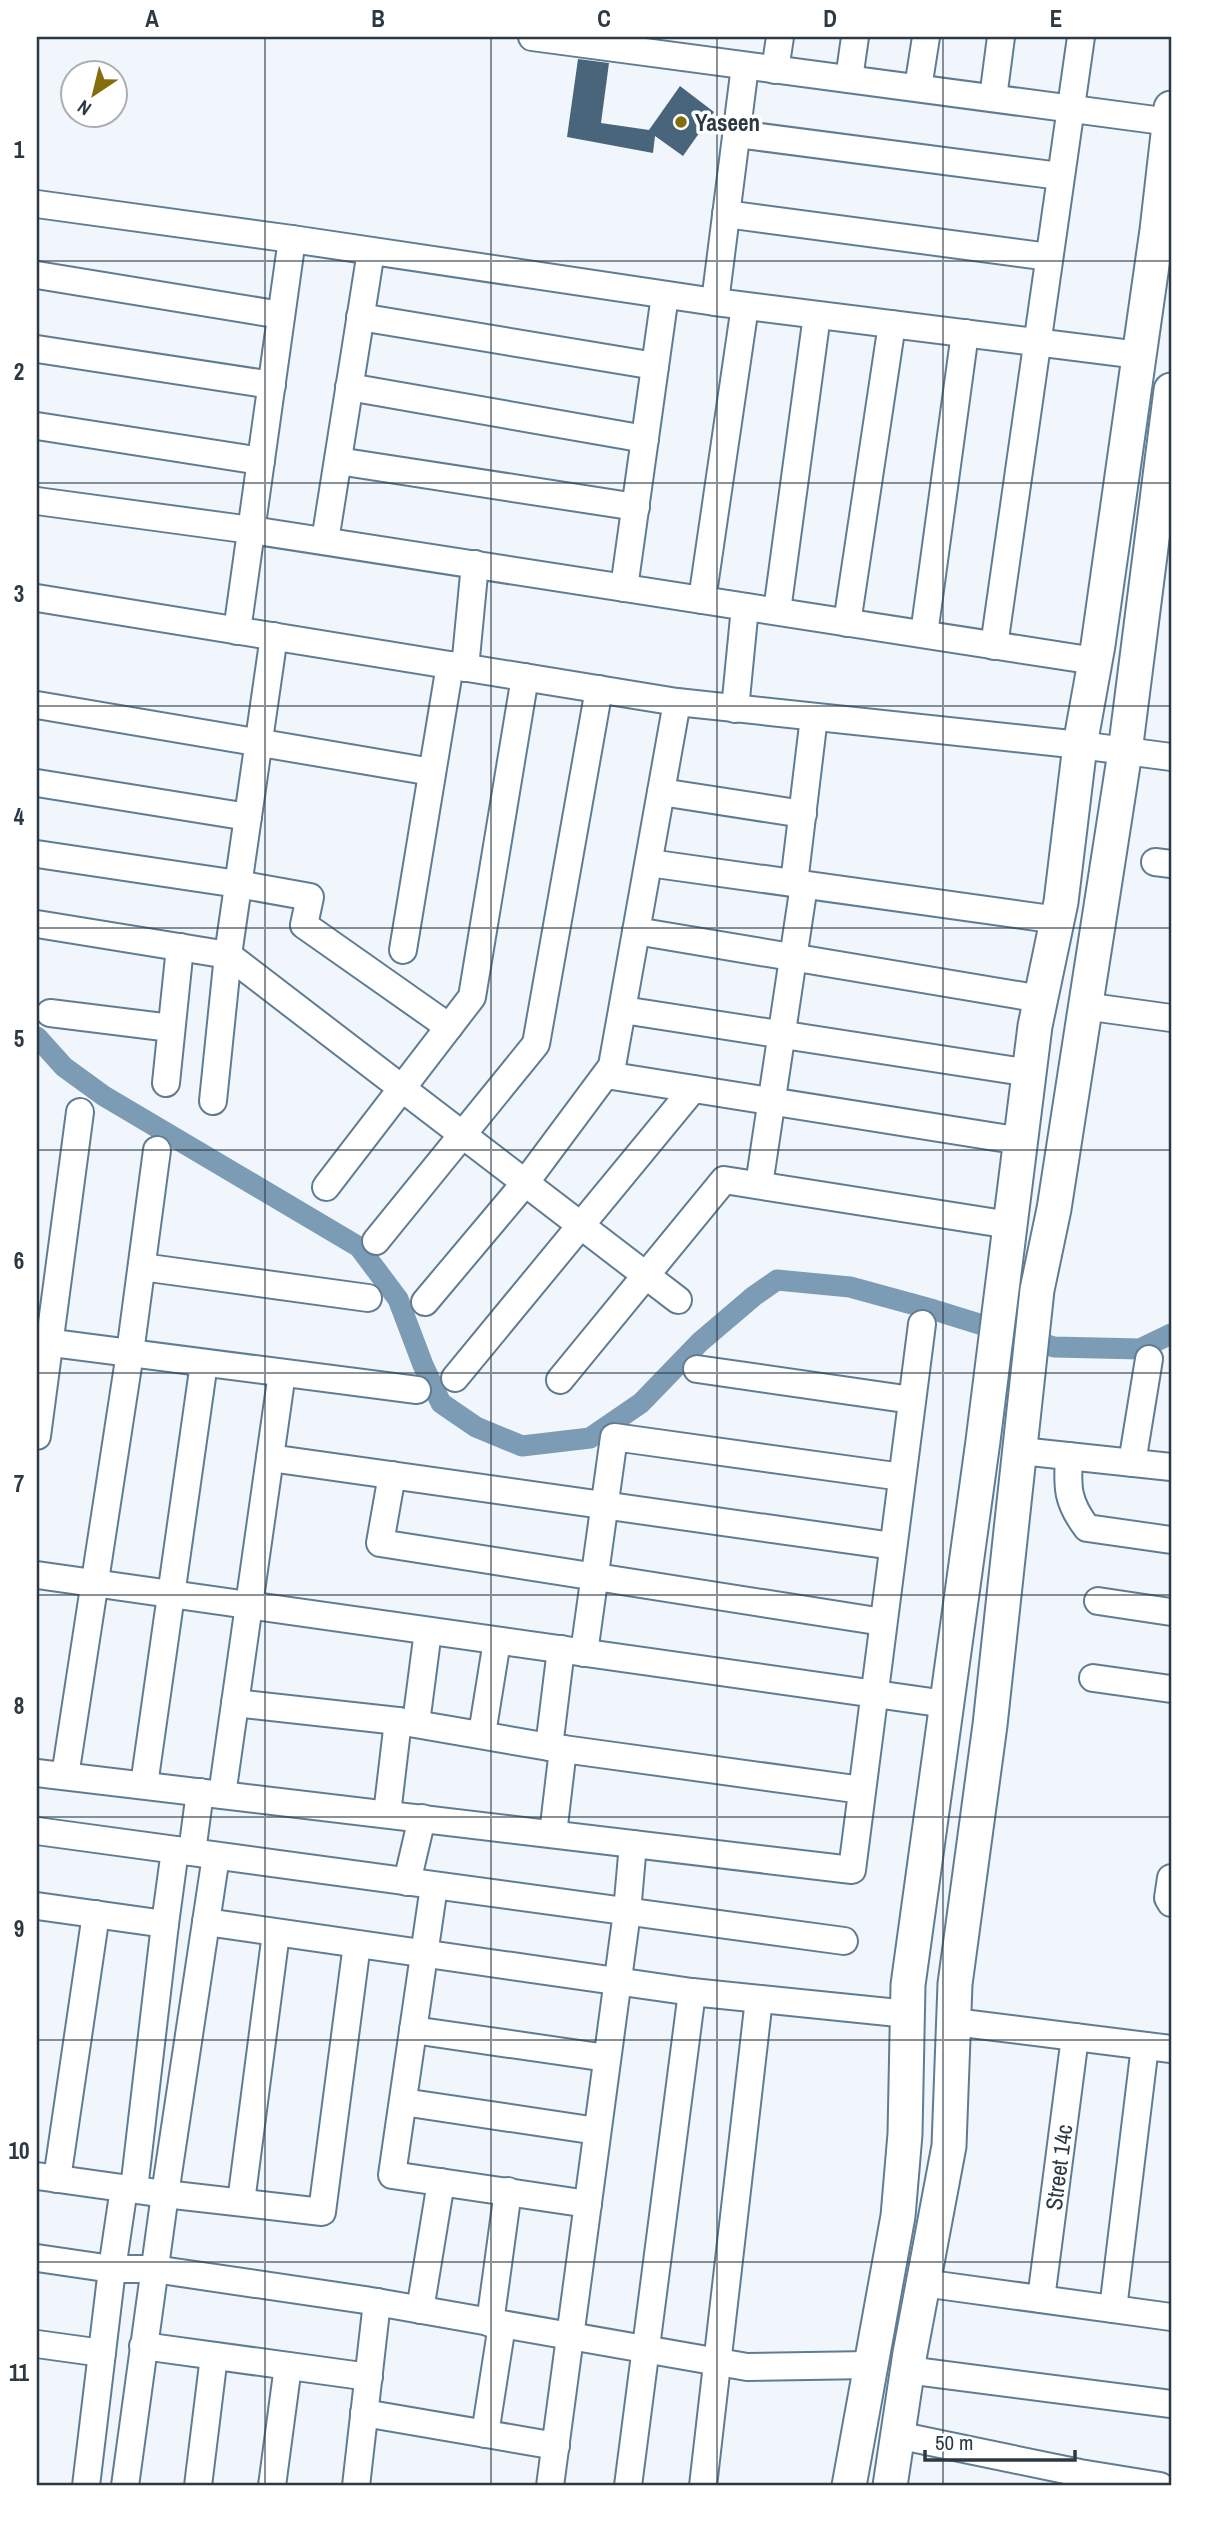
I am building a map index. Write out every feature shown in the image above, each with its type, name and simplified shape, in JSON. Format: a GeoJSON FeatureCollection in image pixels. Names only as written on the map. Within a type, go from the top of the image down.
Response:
{"type":"FeatureCollection","features":[{"type":"Feature","properties":{"kind":"main road"},"geometry":{"type":"LineString","coordinates":[[849,2486],[898,2216],[905,2134],[908,1986],[1030,1073],[1041,999],[1058,920],[1080,745],[1095,661],[1139,355],[1170,115]]}},
{"type":"Feature","properties":{"kind":"main road"},"geometry":{"type":"LineString","coordinates":[[890,2486],[907,2370],[949,2146],[955,1984],[990,1725],[1037,1290],[1055,1209],[1084,1006],[1160,555],[1171,390]]}},
{"type":"Feature","properties":{"kind":"street"},"geometry":{"type":"LineString","coordinates":[[532,37],[708,49],[746,66],[1070,108],[1170,115]]}},
{"type":"Feature","properties":{"kind":"street"},"geometry":{"type":"LineString","coordinates":[[775,70],[780,37]]}},
{"type":"Feature","properties":{"kind":"street"},"geometry":{"type":"LineString","coordinates":[[849,79],[855,37]]}},
{"type":"Feature","properties":{"kind":"street"},"geometry":{"type":"LineString","coordinates":[[918,89],[926,37]]}},
{"type":"Feature","properties":{"kind":"street"},"geometry":{"type":"LineString","coordinates":[[993,99],[1001,37]]}},
{"type":"Feature","properties":{"kind":"street"},"geometry":{"type":"LineString","coordinates":[[994,646],[1080,37]]}},
{"type":"Feature","properties":{"kind":"street"},"geometry":{"type":"LineString","coordinates":[[715,302],[746,66]]}},
{"type":"Feature","properties":{"kind":"street"},"geometry":{"type":"LineString","coordinates":[[737,134],[1060,176]]}},
{"type":"Feature","properties":{"kind":"street"},"geometry":{"type":"LineString","coordinates":[[37,204],[715,302],[1139,355]]}},
{"type":"Feature","properties":{"kind":"street"},"geometry":{"type":"LineString","coordinates":[[726,214],[1049,257]]}},
{"type":"Feature","properties":{"kind":"street"},"geometry":{"type":"LineString","coordinates":[[237,631],[292,239]]}},
{"type":"Feature","properties":{"kind":"street"},"geometry":{"type":"LineString","coordinates":[[325,541],[370,251]]}},
{"type":"Feature","properties":{"kind":"street"},"geometry":{"type":"LineString","coordinates":[[37,275],[281,314]]}},
{"type":"Feature","properties":{"kind":"street"},"geometry":{"type":"LineString","coordinates":[[624,588],[665,295]]}},
{"type":"Feature","properties":{"kind":"street"},"geometry":{"type":"LineString","coordinates":[[702,600],[745,306]]}},
{"type":"Feature","properties":{"kind":"street"},"geometry":{"type":"LineString","coordinates":[[777,611],[817,315]]}},
{"type":"Feature","properties":{"kind":"street"},"geometry":{"type":"LineString","coordinates":[[360,317],[655,366]]}},
{"type":"Feature","properties":{"kind":"street"},"geometry":{"type":"LineString","coordinates":[[847,622],[892,324]]}},
{"type":"Feature","properties":{"kind":"street"},"geometry":{"type":"LineString","coordinates":[[924,635],[965,333]]}},
{"type":"Feature","properties":{"kind":"street"},"geometry":{"type":"LineString","coordinates":[[37,349],[272,385]]}},
{"type":"Feature","properties":{"kind":"street"},"geometry":{"type":"LineString","coordinates":[[349,387],[645,439]]}},
{"type":"Feature","properties":{"kind":"street"},"geometry":{"type":"LineString","coordinates":[[37,426],[261,461]]}},
{"type":"Feature","properties":{"kind":"street"},"geometry":{"type":"LineString","coordinates":[[338,461],[636,507]]}},
{"type":"Feature","properties":{"kind":"street"},"geometry":{"type":"LineString","coordinates":[[37,500],[325,541],[1095,661]]}},
{"type":"Feature","properties":{"kind":"street"},"geometry":{"type":"LineString","coordinates":[[403,950],[432,772],[458,666],[475,565]]}},
{"type":"Feature","properties":{"kind":"street"},"geometry":{"type":"LineString","coordinates":[[37,598],[677,702],[1171,757]]}},
{"type":"Feature","properties":{"kind":"street"},"geometry":{"type":"LineString","coordinates":[[735,709],[745,607]]}},
{"type":"Feature","properties":{"kind":"street"},"geometry":{"type":"LineString","coordinates":[[213,1101],[228,955],[274,636]]}},
{"type":"Feature","properties":{"kind":"street"},"geometry":{"type":"LineString","coordinates":[[326,1187],[472,997],[525,677]]}},
{"type":"Feature","properties":{"kind":"street"},"geometry":{"type":"LineString","coordinates":[[376,1241],[536,1044],[599,689]]}},
{"type":"Feature","properties":{"kind":"street"},"geometry":{"type":"LineString","coordinates":[[425,1302],[525,1183],[612,1066],[677,702]]}},
{"type":"Feature","properties":{"kind":"street"},"geometry":{"type":"LineString","coordinates":[[37,705],[432,772]]}},
{"type":"Feature","properties":{"kind":"street"},"geometry":{"type":"LineString","coordinates":[[759,1185],[793,958],[803,814],[814,717]]}},
{"type":"Feature","properties":{"kind":"street"},"geometry":{"type":"LineString","coordinates":[[37,783],[248,817]]}},
{"type":"Feature","properties":{"kind":"street"},"geometry":{"type":"LineString","coordinates":[[661,792],[803,814]]}},
{"type":"Feature","properties":{"kind":"street"},"geometry":{"type":"LineString","coordinates":[[37,854],[310,897],[304,925],[449,1027]]}},
{"type":"Feature","properties":{"kind":"street"},"geometry":{"type":"LineString","coordinates":[[649,863],[1058,920]]}},
{"type":"Feature","properties":{"kind":"street"},"geometry":{"type":"LineString","coordinates":[[37,924],[228,955],[678,1300]]}},
{"type":"Feature","properties":{"kind":"street"},"geometry":{"type":"LineString","coordinates":[[636,932],[1041,999]]}},
{"type":"Feature","properties":{"kind":"street"},"geometry":{"type":"LineString","coordinates":[[166,1083],[180,947]]}},
{"type":"Feature","properties":{"kind":"street"},"geometry":{"type":"LineString","coordinates":[[1084,1006],[1171,1018]]}},
{"type":"Feature","properties":{"kind":"street"},"geometry":{"type":"LineString","coordinates":[[622,1010],[1030,1073]]}},
{"type":"Feature","properties":{"kind":"street"},"geometry":{"type":"LineString","coordinates":[[50,1013],[171,1028]]}},
{"type":"Feature","properties":{"kind":"street"},"geometry":{"type":"LineString","coordinates":[[606,1075],[1021,1141]]}},
{"type":"Feature","properties":{"kind":"street"},"geometry":{"type":"LineString","coordinates":[[455,1378],[693,1089]]}},
{"type":"Feature","properties":{"kind":"street"},"geometry":{"type":"LineString","coordinates":[[37,1436],[43,1342],[80,1112]]}},
{"type":"Feature","properties":{"kind":"street"},"geometry":{"type":"LineString","coordinates":[[65,1776],[130,1353],[157,1150]]}},
{"type":"Feature","properties":{"kind":"street"},"geometry":{"type":"LineString","coordinates":[[560,1380],[724,1180],[1010,1225]]}},
{"type":"Feature","properties":{"kind":"street"},"geometry":{"type":"LineString","coordinates":[[142,1267],[368,1298]]}},
{"type":"Feature","properties":{"kind":"street"},"geometry":{"type":"LineString","coordinates":[[37,1773],[852,1870],[922,1324]]}},
{"type":"Feature","properties":{"kind":"street"},"geometry":{"type":"LineString","coordinates":[[43,1342],[417,1390]]}},
{"type":"Feature","properties":{"kind":"street"},"geometry":{"type":"LineString","coordinates":[[1132,1463],[1149,1359]]}},
{"type":"Feature","properties":{"kind":"street"},"geometry":{"type":"LineString","coordinates":[[144,1786],[204,1363]]}},
{"type":"Feature","properties":{"kind":"street"},"geometry":{"type":"LineString","coordinates":[[697,1368],[912,1400]]}},
{"type":"Feature","properties":{"kind":"street"},"geometry":{"type":"LineString","coordinates":[[86,2486],[112,2269],[129,2189],[164,1924],[194,1853],[235,1703],[282,1373]]}},
{"type":"Feature","properties":{"kind":"street"},"geometry":{"type":"LineString","coordinates":[[553,1834],[556,1748],[573,1651],[595,1577],[614,1437],[902,1477]]}},
{"type":"Feature","properties":{"kind":"street"},"geometry":{"type":"LineString","coordinates":[[1021,1451],[1171,1467]]}},
{"type":"Feature","properties":{"kind":"street"},"geometry":{"type":"LineString","coordinates":[[1069,1456],[1067,1490],[1075,1512],[1087,1528],[1171,1540]]}},
{"type":"Feature","properties":{"kind":"street"},"geometry":{"type":"LineString","coordinates":[[270,1458],[894,1546]]}},
{"type":"Feature","properties":{"kind":"street"},"geometry":{"type":"LineString","coordinates":[[392,1475],[380,1543],[883,1622]]}},
{"type":"Feature","properties":{"kind":"street"},"geometry":{"type":"LineString","coordinates":[[37,1575],[946,1704]]}},
{"type":"Feature","properties":{"kind":"street"},"geometry":{"type":"LineString","coordinates":[[1098,1601],[1171,1612]]}},
{"type":"Feature","properties":{"kind":"street"},"geometry":{"type":"LineString","coordinates":[[387,1814],[428,1631]]}},
{"type":"Feature","properties":{"kind":"street"},"geometry":{"type":"LineString","coordinates":[[482,1734],[497,1641]]}},
{"type":"Feature","properties":{"kind":"street"},"geometry":{"type":"LineString","coordinates":[[1093,1678],[1171,1689]]}},
{"type":"Feature","properties":{"kind":"street"},"geometry":{"type":"LineString","coordinates":[[235,1703],[407,1722],[556,1748],[862,1790]]}},
{"type":"Feature","properties":{"kind":"street"},"geometry":{"type":"LineString","coordinates":[[407,1882],[422,1818]]}},
{"type":"Feature","properties":{"kind":"street"},"geometry":{"type":"LineString","coordinates":[[37,1831],[844,1941]]}},
{"type":"Feature","properties":{"kind":"street"},"geometry":{"type":"LineString","coordinates":[[550,2486],[627,1912],[633,1844]]}},
{"type":"Feature","properties":{"kind":"street"},"geometry":{"type":"LineString","coordinates":[[125,2486],[164,2194],[206,1922],[194,1853]]}},
{"type":"Feature","properties":{"kind":"street"},"geometry":{"type":"LineString","coordinates":[[1171,1878],[1168,1898],[1171,1903]]}},
{"type":"Feature","properties":{"kind":"street"},"geometry":{"type":"LineString","coordinates":[[434,1886],[392,2175],[588,2204]]}},
{"type":"Feature","properties":{"kind":"street"},"geometry":{"type":"LineString","coordinates":[[37,1906],[164,1924]]}},
{"type":"Feature","properties":{"kind":"street"},"geometry":{"type":"LineString","coordinates":[[96,1914],[47,2177],[164,2194],[322,2212],[356,1944]]}},
{"type":"Feature","properties":{"kind":"street"},"geometry":{"type":"LineString","coordinates":[[206,1922],[692,1992],[908,2014]]}},
{"type":"Feature","properties":{"kind":"street"},"geometry":{"type":"LineString","coordinates":[[241,2202],[276,1933]]}},
{"type":"Feature","properties":{"kind":"street"},"geometry":{"type":"LineString","coordinates":[[628,2486],[692,1992]]}},
{"type":"Feature","properties":{"kind":"street"},"geometry":{"type":"LineString","coordinates":[[703,2486],[759,1999]]}},
{"type":"Feature","properties":{"kind":"street"},"geometry":{"type":"LineString","coordinates":[[954,2022],[1171,2049]]}},
{"type":"Feature","properties":{"kind":"street"},"geometry":{"type":"LineString","coordinates":[[413,2030],[607,2058]]}},
{"type":"Feature","properties":{"kind":"street","name":"Street 14c"},"geometry":{"type":"LineString","coordinates":[[1041,2299],[1076,2037]]}},
{"type":"Feature","properties":{"kind":"street"},"geometry":{"type":"LineString","coordinates":[[1113,2309],[1145,2046]]}},
{"type":"Feature","properties":{"kind":"street"},"geometry":{"type":"LineString","coordinates":[[402,2102],[597,2131]]}},
{"type":"Feature","properties":{"kind":"street"},"geometry":{"type":"LineString","coordinates":[[420,2310],[441,2182]]}},
{"type":"Feature","properties":{"kind":"street"},"geometry":{"type":"LineString","coordinates":[[485,2434],[508,2191]]}},
{"type":"Feature","properties":{"kind":"street"},"geometry":{"type":"LineString","coordinates":[[37,2258],[112,2269],[154,2269],[377,2302],[747,2367],[870,2365]]}},
{"type":"Feature","properties":{"kind":"street"},"geometry":{"type":"LineString","coordinates":[[923,2283],[1171,2317]]}},
{"type":"Feature","properties":{"kind":"street"},"geometry":{"type":"LineString","coordinates":[[356,2486],[377,2302]]}},
{"type":"Feature","properties":{"kind":"street"},"geometry":{"type":"LineString","coordinates":[[37,2344],[102,2353]]}},
{"type":"Feature","properties":{"kind":"street"},"geometry":{"type":"LineString","coordinates":[[143,2346],[369,2376]]}},
{"type":"Feature","properties":{"kind":"street"},"geometry":{"type":"LineString","coordinates":[[198,2486],[214,2356]]}},
{"type":"Feature","properties":{"kind":"street"},"geometry":{"type":"LineString","coordinates":[[272,2486],[288,2366]]}},
{"type":"Feature","properties":{"kind":"street"},"geometry":{"type":"LineString","coordinates":[[907,2370],[1171,2404]]}},
{"type":"Feature","properties":{"kind":"street"},"geometry":{"type":"LineString","coordinates":[[364,2413],[556,2446]]}},
{"type":"Feature","properties":{"kind":"street"},"geometry":{"type":"LineString","coordinates":[[897,2435],[1079,2480],[1160,2486]]}},
{"type":"Feature","properties":{"kind":"building"},"geometry":{"type":"Polygon","coordinates":[[[578,59],[609,63],[601,123],[649,130],[680,86],[714,112],[683,156],[655,136],[653,153],[567,137],[578,59]]]}},
{"type":"Feature","properties":{"kind":"waterway"},"geometry":{"type":"LineString","coordinates":[[37,1037],[64,1067],[104,1096],[359,1247],[398,1299],[423,1365],[441,1403],[476,1427],[522,1446],[590,1438],[641,1403],[700,1342],[777,1280],[850,1287],[1054,1347],[1140,1349],[1171,1334]]}},
{"type":"Feature","properties":{"kind":"place","name":"Yaseen"},"geometry":{"type":"Point","coordinates":[681,122]}}]}
